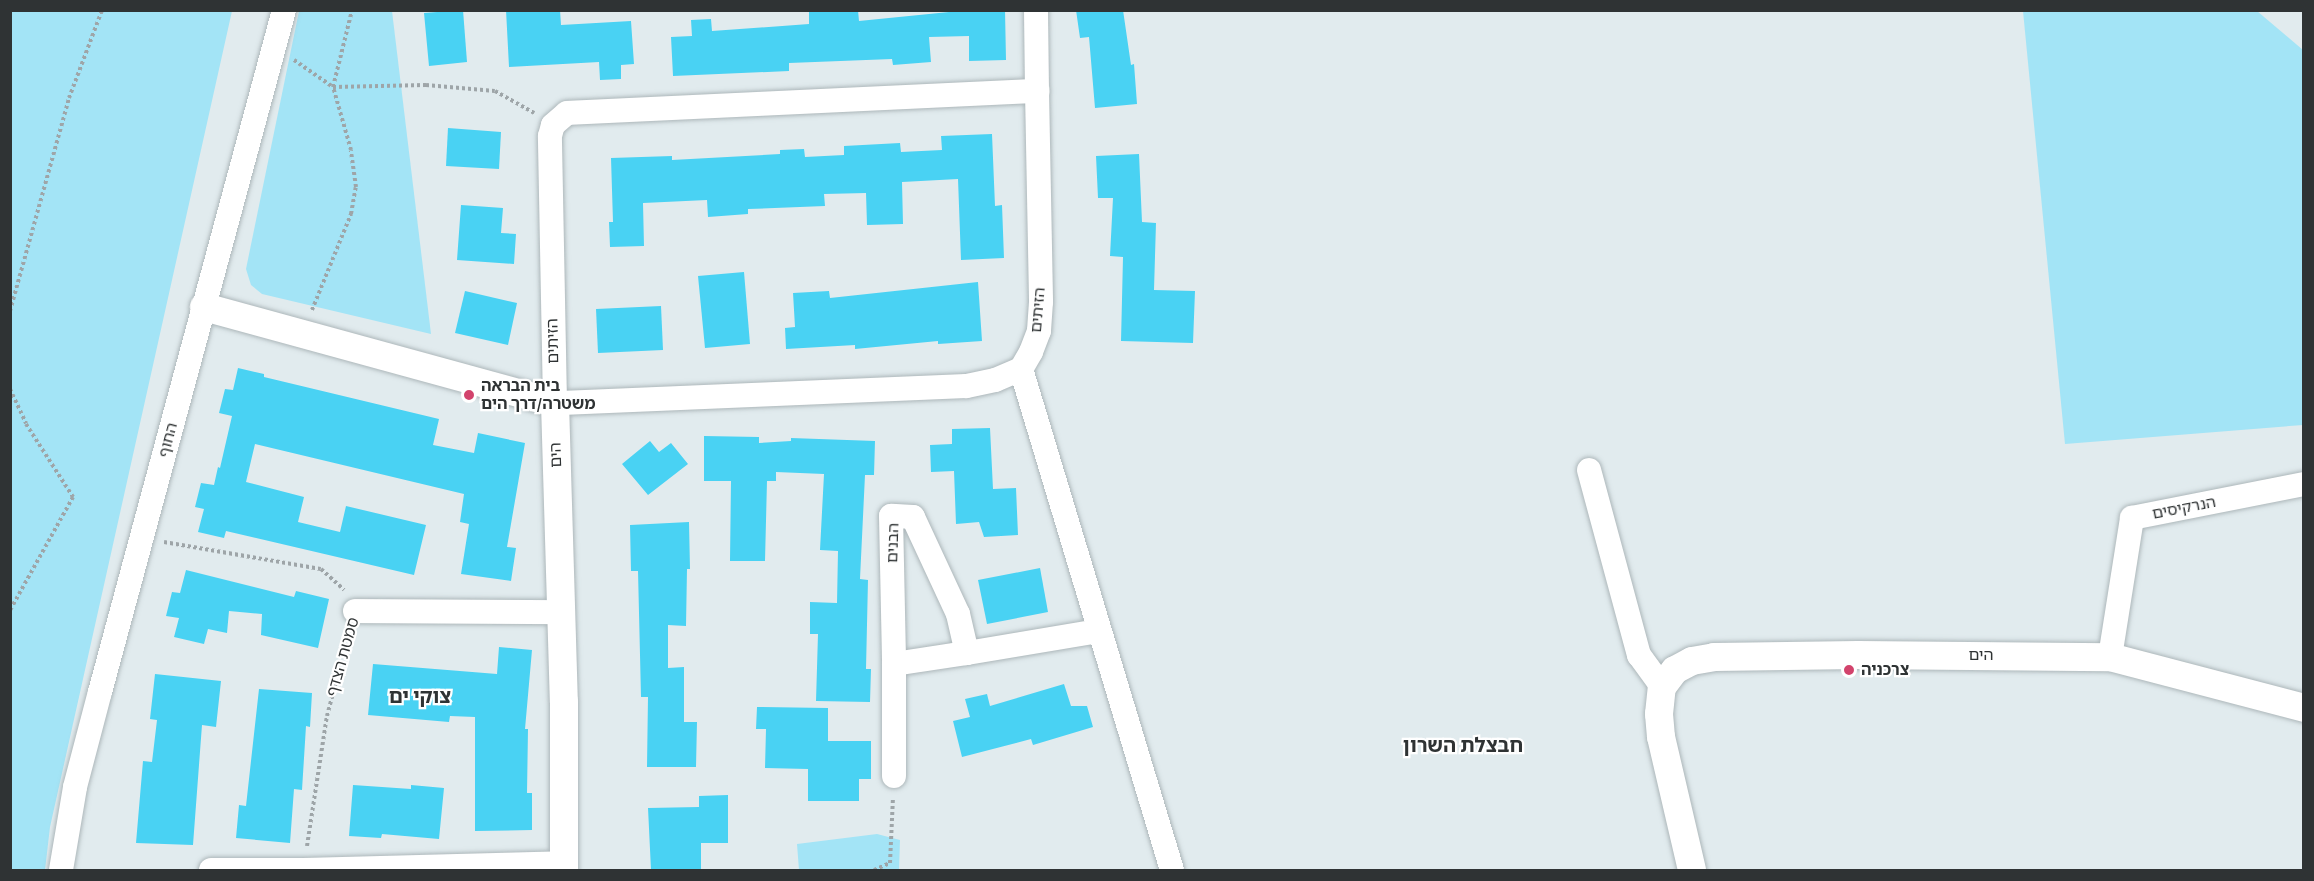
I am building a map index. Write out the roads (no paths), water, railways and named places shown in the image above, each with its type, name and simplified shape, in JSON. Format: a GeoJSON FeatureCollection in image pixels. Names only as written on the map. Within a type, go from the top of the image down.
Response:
{"type":"FeatureCollection","features":[{"type":"Feature","properties":{"kind":"street","name":"החוף"},"geometry":{"type":"LineString","coordinates":[[61,870],[75,787],[284,10]]}},
{"type":"Feature","properties":{"kind":"street","name":"הזיתים"},"geometry":{"type":"LineString","coordinates":[[1021,369],[1039,331],[1041,302],[1036,10]]}},
{"type":"Feature","properties":{"kind":"street","name":"הזיתים"},"geometry":{"type":"LineString","coordinates":[[555,403],[550,136],[553,125],[567,113],[1037,91]]}},
{"type":"Feature","properties":{"kind":"street"},"geometry":{"type":"LineString","coordinates":[[204,307],[555,403],[966,386],[995,380],[1021,369],[1172,870]]}},
{"type":"Feature","properties":{"kind":"street","name":"הים"},"geometry":{"type":"LineString","coordinates":[[555,403],[561,612],[564,867]]}},
{"type":"Feature","properties":{"kind":"street"},"geometry":{"type":"LineString","coordinates":[[1589,470],[1639,655],[1662,687],[1659,714],[1661,737],[1692,870]]}},
{"type":"Feature","properties":{"kind":"street","name":"הנרקיסים"},"geometry":{"type":"LineString","coordinates":[[2110,657],[2132,518],[2304,484]]}},
{"type":"Feature","properties":{"kind":"street","name":"הבנים"},"geometry":{"type":"LineString","coordinates":[[894,776],[891,516],[914,517],[958,614],[967,653]]}},
{"type":"Feature","properties":{"kind":"street","name":"סמטת הצדף"},"geometry":{"type":"LineString","coordinates":[[355,610],[561,612]]}},
{"type":"Feature","properties":{"kind":"street"},"geometry":{"type":"LineString","coordinates":[[894,664],[1099,632]]}},
{"type":"Feature","properties":{"kind":"street","name":"הים"},"geometry":{"type":"LineString","coordinates":[[1662,687],[1675,670],[1692,661],[1714,657],[2110,657],[2304,708]]}},
{"type":"Feature","properties":{"kind":"street"},"geometry":{"type":"LineString","coordinates":[[211,870],[564,867]]}},
{"type":"Feature","properties":{"kind":"place","name":"בית הבראה משטרה/דרך הים"},"geometry":{"type":"Point","coordinates":[469,395]}},
{"type":"Feature","properties":{"kind":"place","name":"צרכניה"},"geometry":{"type":"Point","coordinates":[1849,670]}},
{"type":"Feature","properties":{"kind":"district","name":"צוקי ים"},"geometry":{"type":"Point","coordinates":[420,697]}},
{"type":"Feature","properties":{"kind":"district","name":"חבצלת השרון"},"geometry":{"type":"Point","coordinates":[1463,746]}}]}
